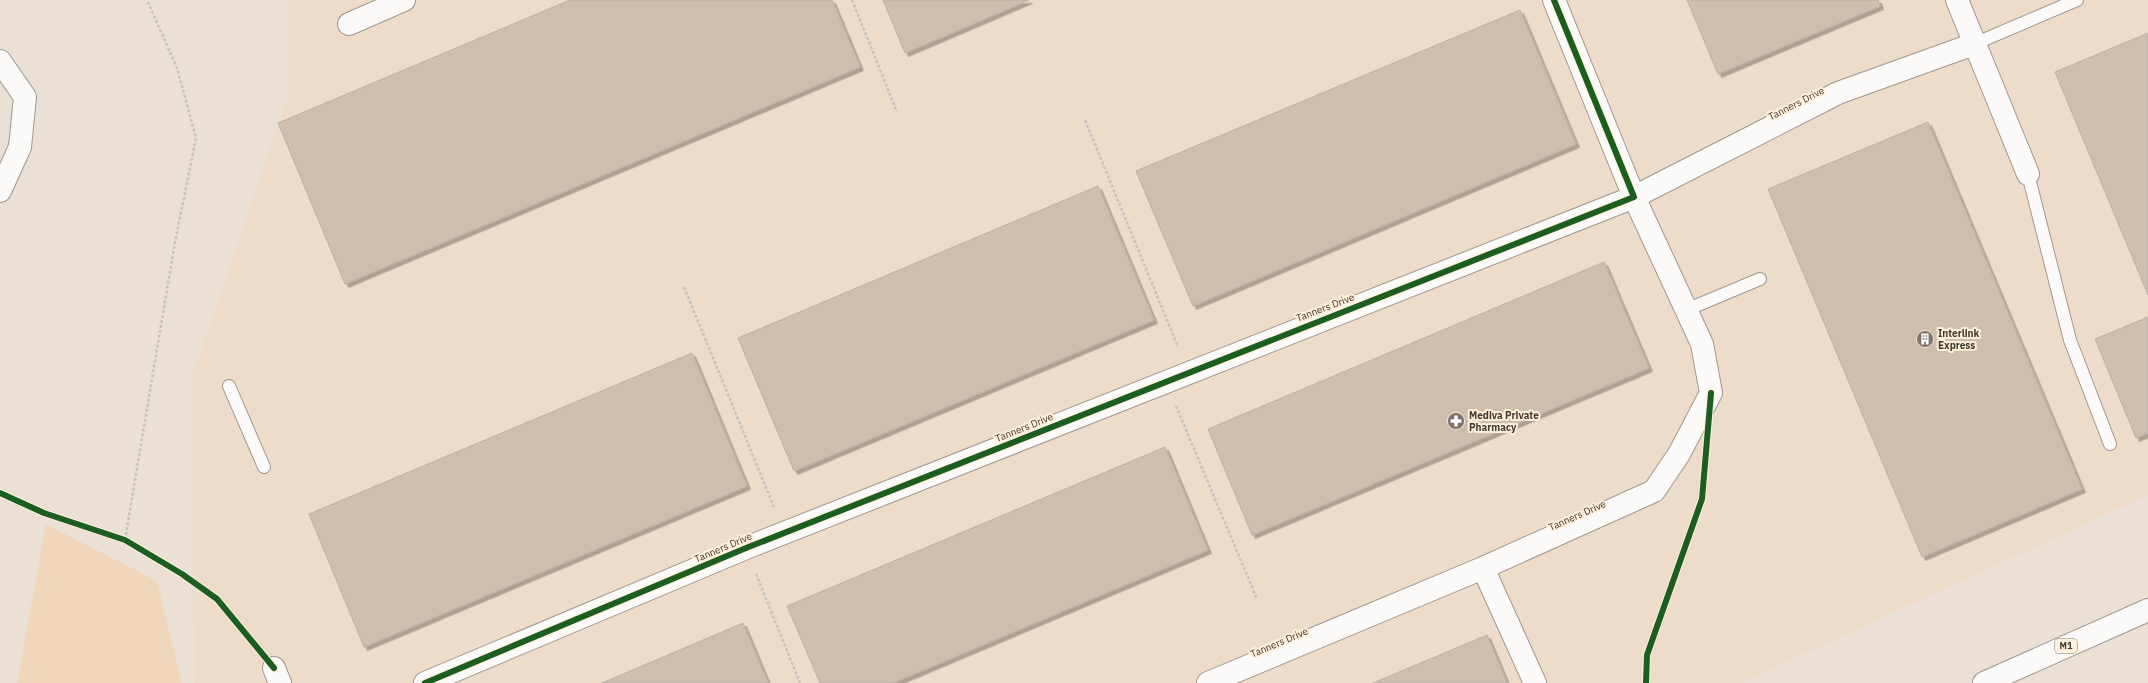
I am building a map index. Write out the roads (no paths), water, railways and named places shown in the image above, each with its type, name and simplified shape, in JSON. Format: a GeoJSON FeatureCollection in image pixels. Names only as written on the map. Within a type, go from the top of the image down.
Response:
{"type":"FeatureCollection","features":[{"type":"Feature","properties":{"kind":"main road"},"geometry":{"type":"LineString","coordinates":[[349,24],[404,0]]}},
{"type":"Feature","properties":{"kind":"main road","name":"Tanners Drive"},"geometry":{"type":"LineString","coordinates":[[1208,683],[1483,568],[1654,491],[1679,454],[1711,393],[1702,344],[1634,196],[1554,0]]}},
{"type":"Feature","properties":{"kind":"main road"},"geometry":{"type":"LineString","coordinates":[[1957,0],[2028,174]]}},
{"type":"Feature","properties":{"kind":"main road","name":"Tanners Drive"},"geometry":{"type":"LineString","coordinates":[[425,683],[746,548],[1634,196],[1838,92],[1974,44]]}},
{"type":"Feature","properties":{"kind":"main road"},"geometry":{"type":"LineString","coordinates":[[0,62],[25,97],[20,147],[0,191]]}},
{"type":"Feature","properties":{"kind":"main road"},"geometry":{"type":"LineString","coordinates":[[1483,568],[1535,683]]}},
{"type":"Feature","properties":{"kind":"main road","name":"M1"},"geometry":{"type":"LineString","coordinates":[[1984,683],[2148,610]]}},
{"type":"Feature","properties":{"kind":"lane","name":"Tanners Drive"},"geometry":{"type":"LineString","coordinates":[[1974,44],[2077,0]]}},
{"type":"Feature","properties":{"kind":"lane"},"geometry":{"type":"LineString","coordinates":[[2028,174],[2070,340],[2110,444]]}},
{"type":"Feature","properties":{"kind":"lane"},"geometry":{"type":"LineString","coordinates":[[1686,310],[1760,279]]}},
{"type":"Feature","properties":{"kind":"lane"},"geometry":{"type":"LineString","coordinates":[[229,386],[264,467]]}},
{"type":"Feature","properties":{"kind":"place","name":"Interlink Express"},"geometry":{"type":"Point","coordinates":[1925,339]}},
{"type":"Feature","properties":{"kind":"place","name":"Mediva Private Pharmacy"},"geometry":{"type":"Point","coordinates":[1456,421]}}]}
